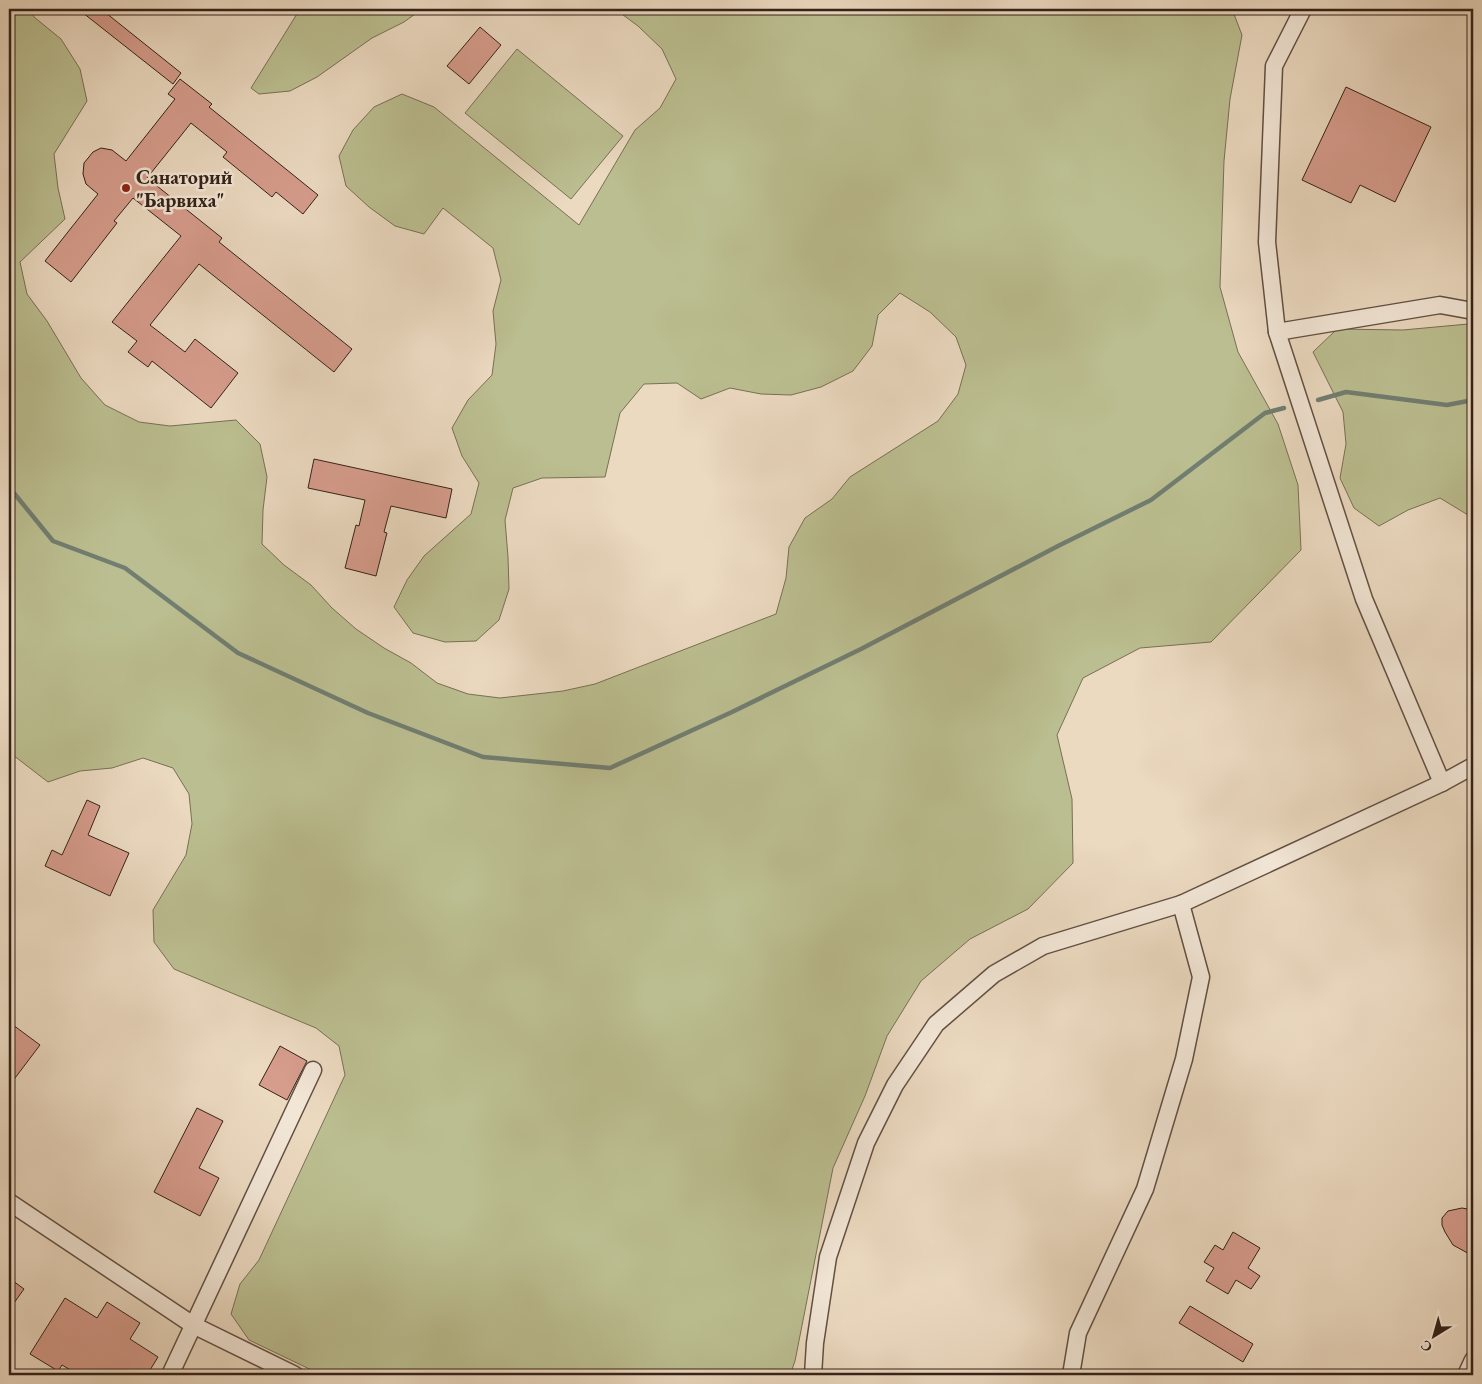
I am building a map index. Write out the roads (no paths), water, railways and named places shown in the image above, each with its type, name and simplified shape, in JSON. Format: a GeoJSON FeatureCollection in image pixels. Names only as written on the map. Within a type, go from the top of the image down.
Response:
{"type":"FeatureCollection","features":[{"type":"Feature","properties":{"kind":"street"},"geometry":{"type":"LineString","coordinates":[[1303,9],[1274,66],[1267,242],[1277,332],[1364,599],[1442,783]]}},
{"type":"Feature","properties":{"kind":"street"},"geometry":{"type":"LineString","coordinates":[[1277,332],[1440,305],[1473,311]]}},
{"type":"Feature","properties":{"kind":"street"},"geometry":{"type":"LineString","coordinates":[[813,1375],[815,1343],[828,1257],[866,1142],[894,1085],[936,1024],[994,974],[1043,946],[1181,904],[1442,783],[1473,766]]}},
{"type":"Feature","properties":{"kind":"street"},"geometry":{"type":"LineString","coordinates":[[1071,1375],[1078,1333],[1145,1189],[1184,1059],[1201,977],[1181,904]]}},
{"type":"Feature","properties":{"kind":"street"},"geometry":{"type":"LineString","coordinates":[[170,1375],[313,1070]]}},
{"type":"Feature","properties":{"kind":"street"},"geometry":{"type":"LineString","coordinates":[[9,1202],[193,1325],[295,1375]]}},
{"type":"Feature","properties":{"kind":"street"},"geometry":{"type":"LineString","coordinates":[[1466,1375],[1473,1360]]}},
{"type":"Feature","properties":{"kind":"waterway"},"geometry":{"type":"LineString","coordinates":[[1318,400],[1346,392],[1447,405],[1473,400]]}},
{"type":"Feature","properties":{"kind":"waterway"},"geometry":{"type":"LineString","coordinates":[[9,487],[53,541],[125,568],[238,653],[368,713],[483,757],[610,768],[732,712],[861,649],[1058,546],[1151,500],[1265,413],[1284,408]]}},
{"type":"Feature","properties":{"kind":"place","name":"Санаторий \"Барвиха\""},"geometry":{"type":"Point","coordinates":[126,188]}}]}
